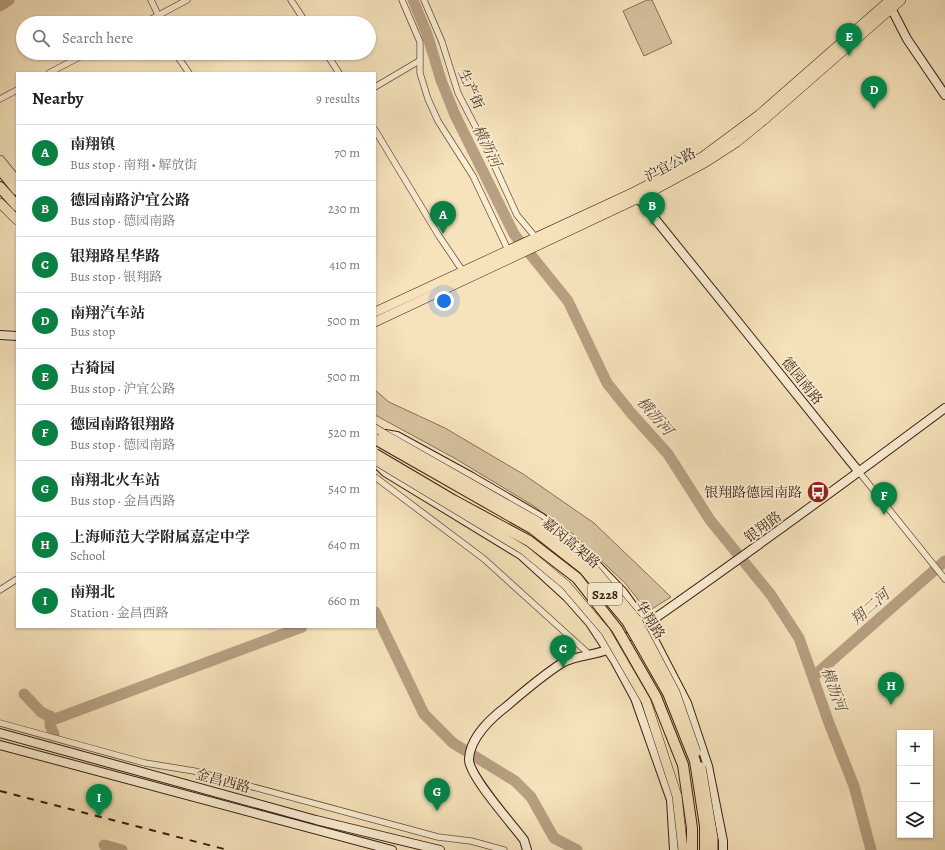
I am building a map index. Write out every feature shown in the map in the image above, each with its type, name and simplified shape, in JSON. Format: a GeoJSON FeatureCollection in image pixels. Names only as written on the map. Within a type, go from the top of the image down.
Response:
{"type":"FeatureCollection","features":[{"type":"Feature","properties":{"kind":"highway"},"geometry":{"type":"LineString","coordinates":[[0,169],[16,189]]}},
{"type":"Feature","properties":{"kind":"highway"},"geometry":{"type":"LineString","coordinates":[[0,187],[16,205]]}},
{"type":"Feature","properties":{"kind":"highway","name":"嘉闵高架路"},"geometry":{"type":"LineString","coordinates":[[378,434],[533,529],[584,569],[627,620],[668,693],[695,761],[705,826],[705,850]]}},
{"type":"Feature","properties":{"kind":"highway","name":"嘉闵高架路"},"geometry":{"type":"LineString","coordinates":[[376,455],[453,500],[529,541],[577,578],[617,629],[656,697],[683,765],[692,828],[692,850]]}},
{"type":"Feature","properties":{"kind":"main road","name":"沪宜公路"},"geometry":{"type":"LineString","coordinates":[[376,321],[514,251],[706,162],[737,142],[889,3],[901,0]]}},
{"type":"Feature","properties":{"kind":"main road"},"geometry":{"type":"LineString","coordinates":[[889,3],[906,39],[945,95]]}},
{"type":"Feature","properties":{"kind":"main road"},"geometry":{"type":"LineString","coordinates":[[0,160],[16,180]]}},
{"type":"Feature","properties":{"kind":"main road","name":"德园南路"},"geometry":{"type":"LineString","coordinates":[[636,195],[859,472]]}},
{"type":"Feature","properties":{"kind":"main road"},"geometry":{"type":"LineString","coordinates":[[0,203],[16,219]]}},
{"type":"Feature","properties":{"kind":"main road","name":"沪宜公路"},"geometry":{"type":"LineString","coordinates":[[376,312],[465,275]]}},
{"type":"Feature","properties":{"kind":"main road"},"geometry":{"type":"LineString","coordinates":[[0,335],[16,336]]}},
{"type":"Feature","properties":{"kind":"main road","name":"银翔路"},"geometry":{"type":"LineString","coordinates":[[527,850],[524,840],[477,778],[470,766],[469,758],[485,725],[506,706],[563,663],[589,654],[608,650],[732,566],[945,408]]}},
{"type":"Feature","properties":{"kind":"main road"},"geometry":{"type":"LineString","coordinates":[[378,434],[397,436],[472,476],[542,518],[592,560],[623,592],[646,624],[687,703],[708,766],[723,841],[723,850]]}},
{"type":"Feature","properties":{"kind":"main road","name":"华翔路"},"geometry":{"type":"LineString","coordinates":[[378,434],[538,522],[590,564],[637,620],[675,692],[700,762],[714,838],[713,850]]}},
{"type":"Feature","properties":{"kind":"main road"},"geometry":{"type":"LineString","coordinates":[[376,462],[385,472],[521,555],[567,597],[590,622],[608,650],[635,698],[670,800],[674,850]]}},
{"type":"Feature","properties":{"kind":"main road"},"geometry":{"type":"LineString","coordinates":[[376,462],[524,550],[566,585],[606,632],[646,701],[677,796],[683,850]]}},
{"type":"Feature","properties":{"kind":"main road","name":"金昌西路"},"geometry":{"type":"LineString","coordinates":[[0,733],[316,820],[440,850]]}},
{"type":"Feature","properties":{"kind":"main road","name":"金昌西路"},"geometry":{"type":"LineString","coordinates":[[0,745],[392,850]]}},
{"type":"Feature","properties":{"kind":"street"},"geometry":{"type":"LineString","coordinates":[[151,0],[159,15],[187,0]]}},
{"type":"Feature","properties":{"kind":"street"},"geometry":{"type":"LineString","coordinates":[[291,0],[301,16]]}},
{"type":"Feature","properties":{"kind":"street"},"geometry":{"type":"LineString","coordinates":[[402,0],[420,42],[419,60],[422,80],[433,110],[473,176],[514,251]]}},
{"type":"Feature","properties":{"kind":"street","name":"生产街"},"geometry":{"type":"LineString","coordinates":[[424,0],[442,42],[458,93],[485,145],[517,215],[535,242]]}},
{"type":"Feature","properties":{"kind":"street"},"geometry":{"type":"LineString","coordinates":[[51,72],[74,60]]}},
{"type":"Feature","properties":{"kind":"street"},"geometry":{"type":"LineString","coordinates":[[181,60],[188,72]]}},
{"type":"Feature","properties":{"kind":"street"},"geometry":{"type":"LineString","coordinates":[[331,60],[338,72]]}},
{"type":"Feature","properties":{"kind":"street"},"geometry":{"type":"LineString","coordinates":[[376,86],[419,60]]}},
{"type":"Feature","properties":{"kind":"street"},"geometry":{"type":"LineString","coordinates":[[0,99],[16,91]]}},
{"type":"Feature","properties":{"kind":"street"},"geometry":{"type":"LineString","coordinates":[[376,132],[439,236],[465,275]]}},
{"type":"Feature","properties":{"kind":"street","name":"德园南路"},"geometry":{"type":"LineString","coordinates":[[859,472],[945,579]]}},
{"type":"Feature","properties":{"kind":"street"},"geometry":{"type":"LineString","coordinates":[[376,478],[484,559],[589,654]]}},
{"type":"Feature","properties":{"kind":"street"},"geometry":{"type":"LineString","coordinates":[[0,590],[16,580]]}},
{"type":"Feature","properties":{"kind":"street"},"geometry":{"type":"LineString","coordinates":[[0,723],[145,763],[194,771],[438,837],[471,841],[504,850]]}},
{"type":"Feature","properties":{"kind":"shaded area"},"geometry":{"type":"Polygon","coordinates":[[[647,0],[652,0],[672,43],[644,56],[623,11],[647,0]]]}},
{"type":"Feature","properties":{"kind":"shaded area"},"geometry":{"type":"Polygon","coordinates":[[[376,391],[389,402],[445,428],[523,474],[594,523],[671,597],[652,609],[644,607],[625,583],[574,535],[532,505],[456,459],[376,416],[376,391]]]}},
{"type":"Feature","properties":{"kind":"waterway"},"geometry":{"type":"LineString","coordinates":[[0,6],[9,0]]}},
{"type":"Feature","properties":{"kind":"waterway","name":"横沥河"},"geometry":{"type":"LineString","coordinates":[[413,0],[427,34],[441,80],[455,115],[514,234],[568,301],[607,383],[631,413],[668,454],[710,520],[771,595],[799,638],[829,723],[854,786],[871,850]]}},
{"type":"Feature","properties":{"kind":"waterway","name":"翔二河"},"geometry":{"type":"LineString","coordinates":[[814,676],[945,561]]}},
{"type":"Feature","properties":{"kind":"waterway"},"geometry":{"type":"LineString","coordinates":[[376,614],[424,714],[453,743],[515,781],[531,797],[554,838],[577,850]]}},
{"type":"Feature","properties":{"kind":"waterway"},"geometry":{"type":"LineString","coordinates":[[24,694],[41,712],[55,719],[299,628]]}},
{"type":"Feature","properties":{"kind":"waterway"},"geometry":{"type":"LineString","coordinates":[[50,716],[50,725],[54,734]]}},
{"type":"Feature","properties":{"kind":"waterway"},"geometry":{"type":"LineString","coordinates":[[104,845],[122,850]]}},
{"type":"Feature","properties":{"kind":"railway"},"geometry":{"type":"LineString","coordinates":[[0,791],[228,850]]}},
{"type":"Feature","properties":{"kind":"place","name":"古猗园"},"geometry":{"type":"Point","coordinates":[849,56]}},
{"type":"Feature","properties":{"kind":"place","name":"南翔汽车站"},"geometry":{"type":"Point","coordinates":[874,109]}},
{"type":"Feature","properties":{"kind":"place","name":"德园南路沪宜公路"},"geometry":{"type":"Point","coordinates":[652,225]}},
{"type":"Feature","properties":{"kind":"place","name":"南翔镇"},"geometry":{"type":"Point","coordinates":[443,234]}},
{"type":"Feature","properties":{"kind":"place","name":"银翔路德园南路"},"geometry":{"type":"Point","coordinates":[818,492]}},
{"type":"Feature","properties":{"kind":"place","name":"德园南路银翔路"},"geometry":{"type":"Point","coordinates":[884,515]}},
{"type":"Feature","properties":{"kind":"place","name":"银翔路星华路"},"geometry":{"type":"Point","coordinates":[563,668]}},
{"type":"Feature","properties":{"kind":"place","name":"上海师范大学附属嘉定中学"},"geometry":{"type":"Point","coordinates":[891,705]}},
{"type":"Feature","properties":{"kind":"place","name":"南翔北火车站"},"geometry":{"type":"Point","coordinates":[437,811]}},
{"type":"Feature","properties":{"kind":"place","name":"南翔北"},"geometry":{"type":"Point","coordinates":[99,817]}}]}
